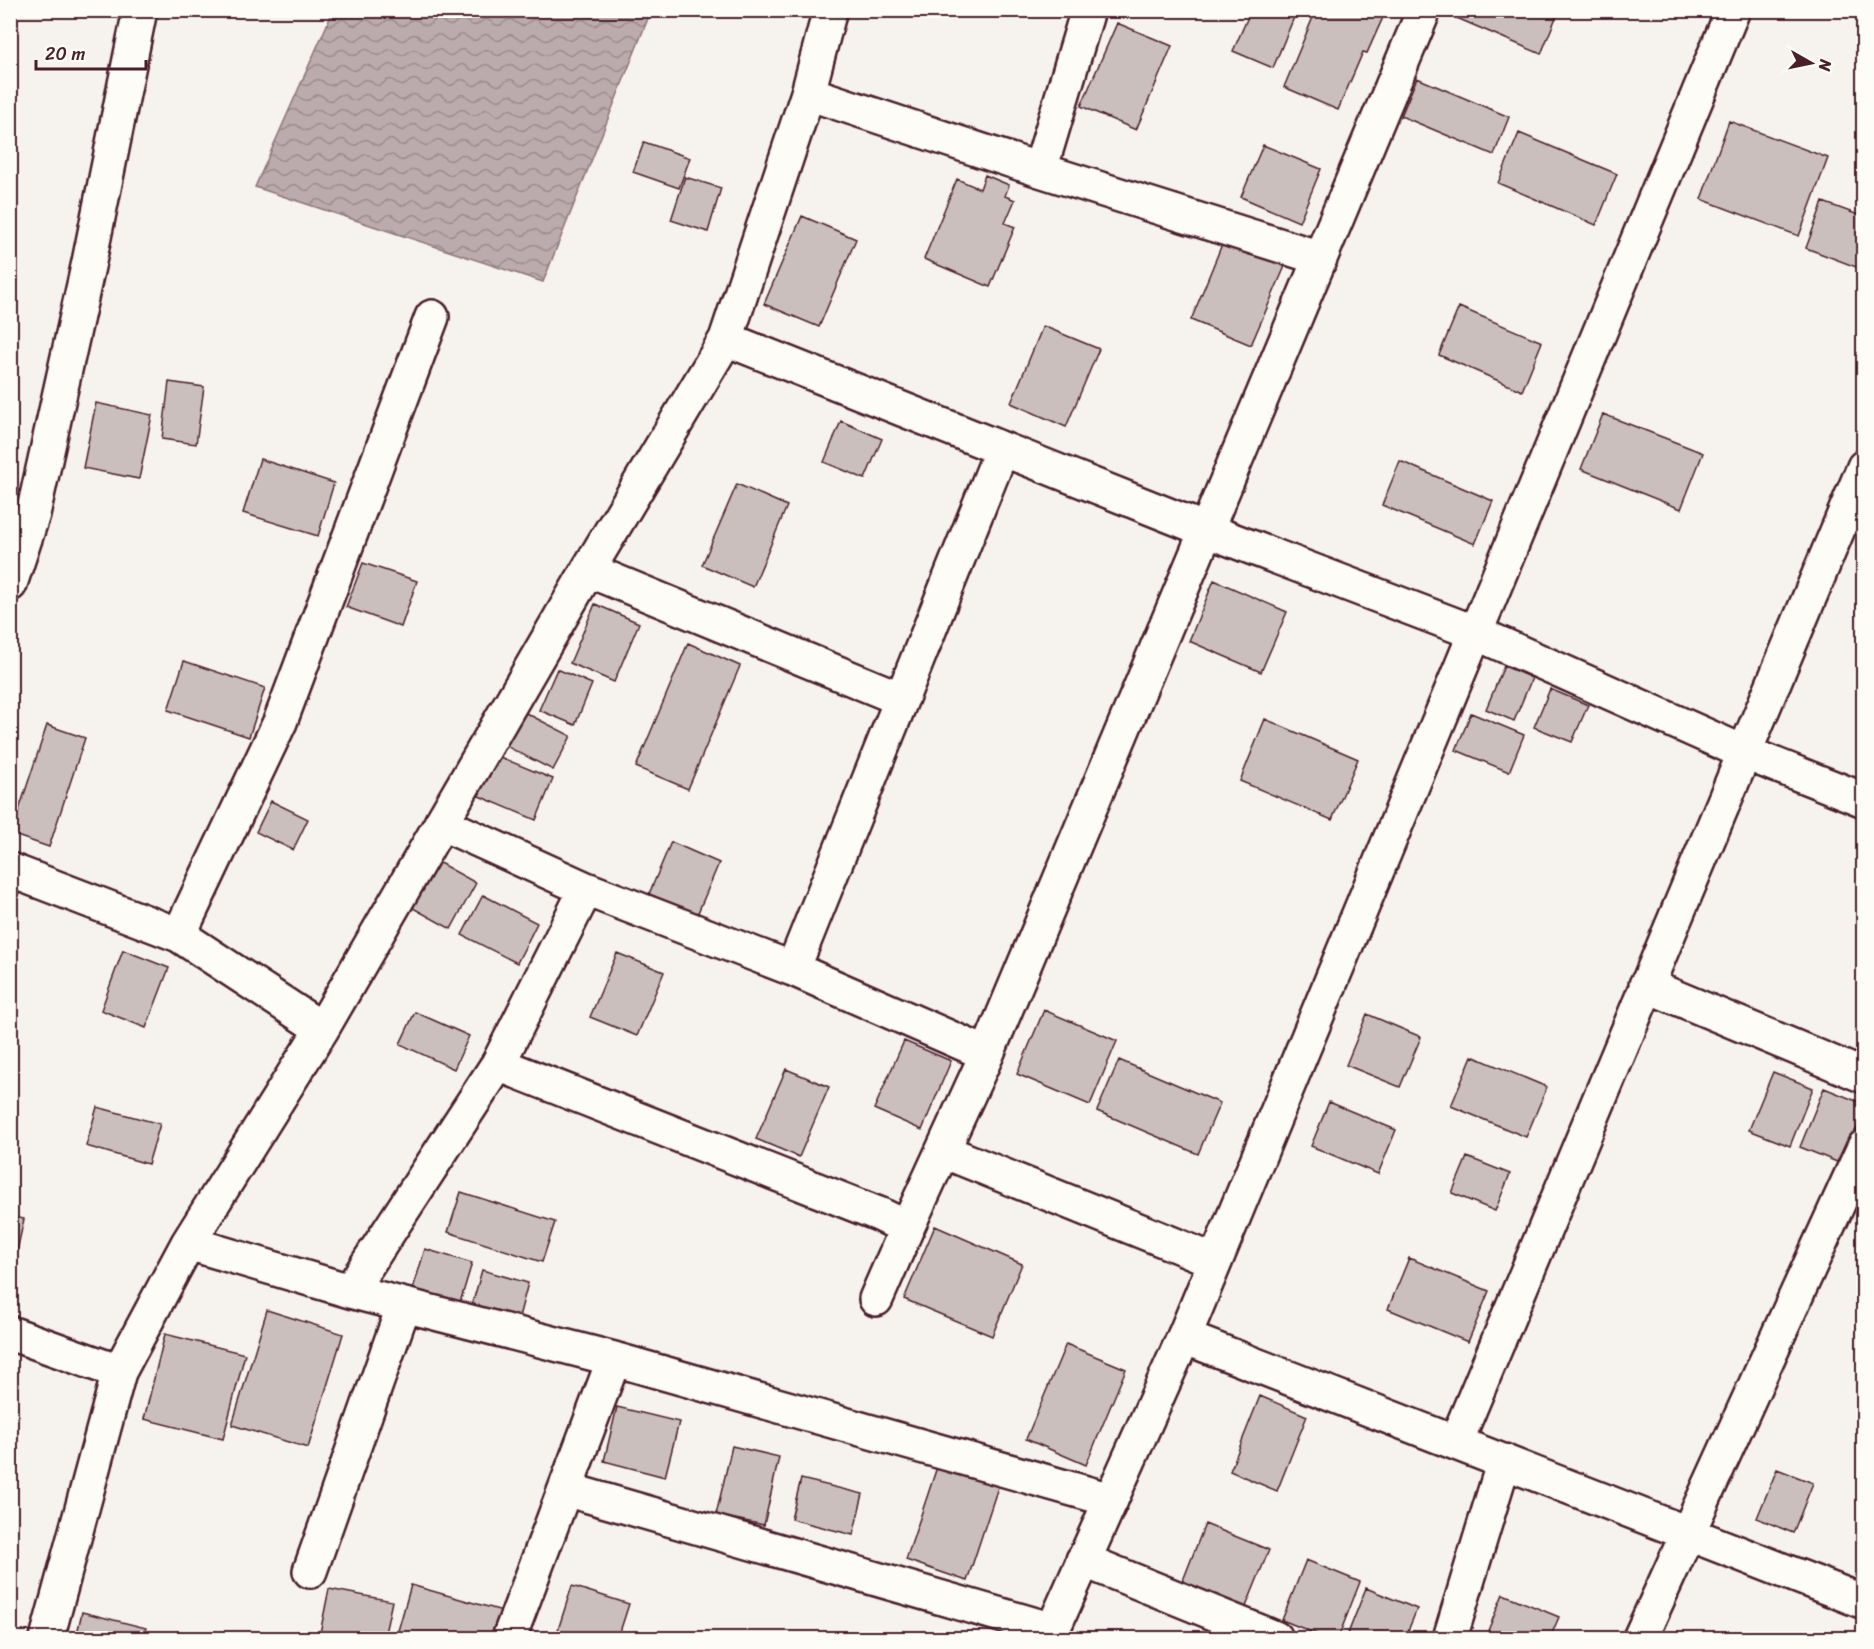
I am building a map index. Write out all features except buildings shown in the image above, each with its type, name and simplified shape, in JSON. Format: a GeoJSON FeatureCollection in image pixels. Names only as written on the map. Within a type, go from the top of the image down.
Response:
{"type":"FeatureCollection","features":[{"type":"Feature","properties":{"kind":"street"},"geometry":{"type":"LineString","coordinates":[[10,584],[33,514],[89,262],[140,10]]}},
{"type":"Feature","properties":{"kind":"street"},"geometry":{"type":"LineString","coordinates":[[47,1638],[119,1372],[188,1243],[322,1029],[588,570],[726,339],[808,93],[830,10]]}},
{"type":"Feature","properties":{"kind":"street"},"geometry":{"type":"LineString","coordinates":[[1040,170],[1088,10]]}},
{"type":"Feature","properties":{"kind":"street"},"geometry":{"type":"LineString","coordinates":[[876,1299],[987,1054],[1425,10]]}},
{"type":"Feature","properties":{"kind":"street"},"geometry":{"type":"LineString","coordinates":[[565,1489],[1051,1634],[1184,1337],[1733,10]]}},
{"type":"Feature","properties":{"kind":"street"},"geometry":{"type":"LineString","coordinates":[[808,93],[1040,170],[1320,258]]}},
{"type":"Feature","properties":{"kind":"street"},"geometry":{"type":"LineString","coordinates":[[179,935],[280,722],[432,317]]}},
{"type":"Feature","properties":{"kind":"street"},"geometry":{"type":"LineString","coordinates":[[726,339],[1206,530],[1476,633],[1743,752],[1863,800]]}},
{"type":"Feature","properties":{"kind":"street"},"geometry":{"type":"LineString","coordinates":[[793,969],[1002,449]]}},
{"type":"Feature","properties":{"kind":"street"},"geometry":{"type":"LineString","coordinates":[[1456,1442],[1863,467]]}},
{"type":"Feature","properties":{"kind":"street"},"geometry":{"type":"LineString","coordinates":[[588,570],[901,699]]}},
{"type":"Feature","properties":{"kind":"street"},"geometry":{"type":"LineString","coordinates":[[441,823],[586,889],[793,969],[987,1054]]}},
{"type":"Feature","properties":{"kind":"street"},"geometry":{"type":"LineString","coordinates":[[10,870],[179,935],[322,1029]]}},
{"type":"Feature","properties":{"kind":"street"},"geometry":{"type":"LineString","coordinates":[[350,1291],[498,1064],[586,889]]}},
{"type":"Feature","properties":{"kind":"street"},"geometry":{"type":"LineString","coordinates":[[1646,985],[1863,1076]]}},
{"type":"Feature","properties":{"kind":"street"},"geometry":{"type":"LineString","coordinates":[[498,1064],[882,1215],[908,1228]]}},
{"type":"Feature","properties":{"kind":"street"},"geometry":{"type":"LineString","coordinates":[[1640,1638],[1863,1147]]}},
{"type":"Feature","properties":{"kind":"street"},"geometry":{"type":"LineString","coordinates":[[944,1151],[1215,1261]]}},
{"type":"Feature","properties":{"kind":"street"},"geometry":{"type":"LineString","coordinates":[[188,1243],[350,1291],[614,1359],[1111,1500]]}},
{"type":"Feature","properties":{"kind":"street"},"geometry":{"type":"LineString","coordinates":[[310,1571],[404,1305]]}},
{"type":"Feature","properties":{"kind":"street"},"geometry":{"type":"LineString","coordinates":[[10,1333],[119,1372]]}},
{"type":"Feature","properties":{"kind":"street"},"geometry":{"type":"LineString","coordinates":[[1184,1337],[1863,1602]]}},
{"type":"Feature","properties":{"kind":"street"},"geometry":{"type":"LineString","coordinates":[[509,1638],[614,1359]]}},
{"type":"Feature","properties":{"kind":"street"},"geometry":{"type":"LineString","coordinates":[[1450,1638],[1504,1461]]}},
{"type":"Feature","properties":{"kind":"street"},"geometry":{"type":"LineString","coordinates":[[1083,1560],[1275,1638]]}},
{"type":"Feature","properties":{"kind":"water"},"geometry":{"type":"Polygon","coordinates":[[[333,11],[651,11],[543,282],[255,187],[333,11]]]}}]}
